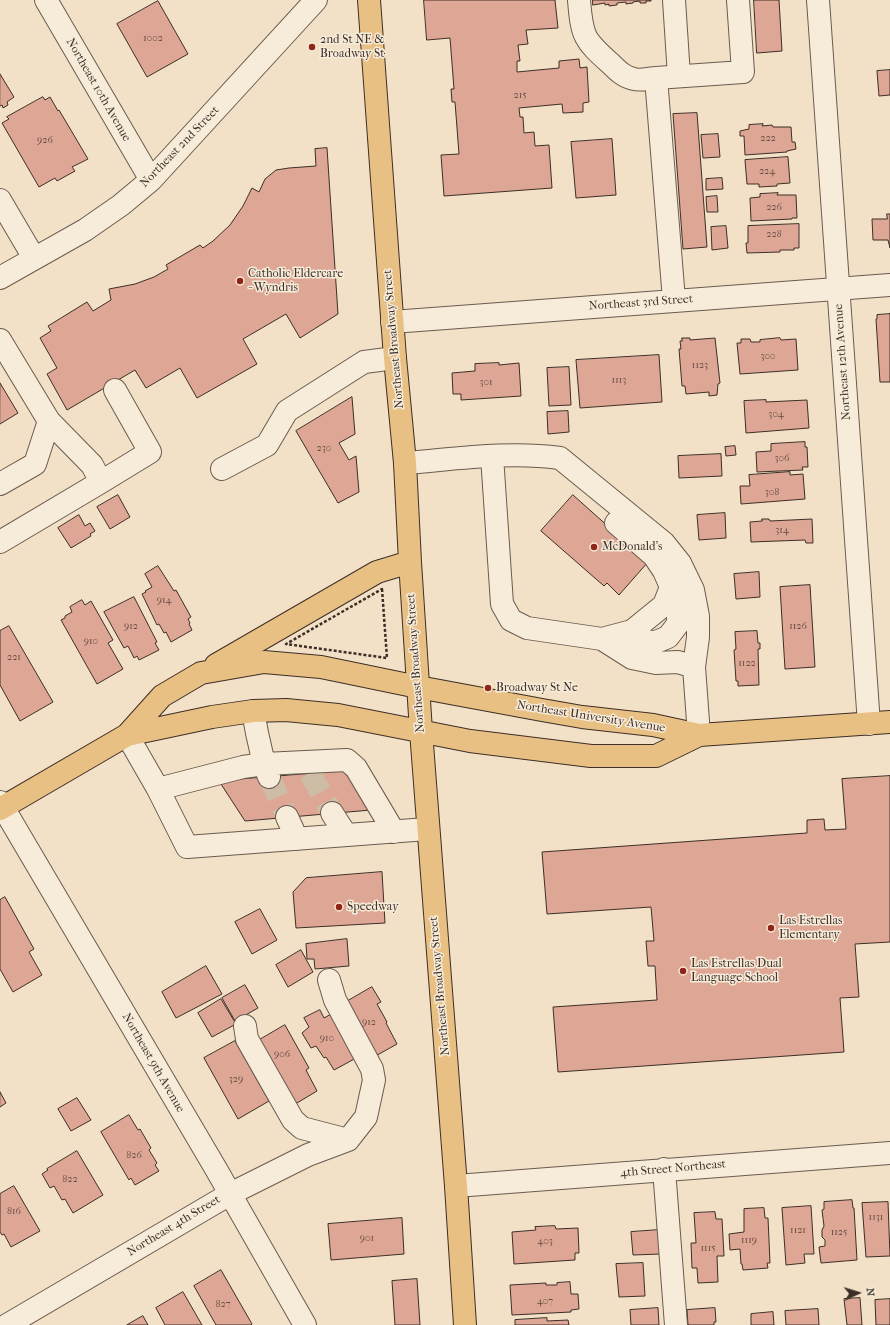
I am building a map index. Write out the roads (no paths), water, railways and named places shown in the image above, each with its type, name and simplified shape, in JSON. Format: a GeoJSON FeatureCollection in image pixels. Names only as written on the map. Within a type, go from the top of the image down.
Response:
{"type":"FeatureCollection","features":[{"type":"Feature","properties":{"kind":"main road","name":"Northeast Broadway Street"},"geometry":{"type":"LineString","coordinates":[[370,0],[392,322],[405,463],[427,829],[456,1186],[465,1325]]}},
{"type":"Feature","properties":{"kind":"main road"},"geometry":{"type":"LineString","coordinates":[[201,673],[377,572],[410,562]]}},
{"type":"Feature","properties":{"kind":"main road","name":"Northeast University Avenue"},"geometry":{"type":"LineString","coordinates":[[127,735],[162,696],[201,673],[264,662],[321,667],[418,687],[576,716],[653,725],[699,734],[890,722]]}},
{"type":"Feature","properties":{"kind":"main road","name":"Northeast University Avenue"},"geometry":{"type":"LineString","coordinates":[[1,806],[127,735],[212,717],[254,711],[286,710],[338,715],[470,740],[591,756],[656,756],[699,734]]}},
{"type":"Feature","properties":{"kind":"street","name":"Northeast 10th Avenue"},"geometry":{"type":"LineString","coordinates":[[46,0],[151,180]]}},
{"type":"Feature","properties":{"kind":"street","name":"Northeast 2nd Street"},"geometry":{"type":"LineString","coordinates":[[0,278],[85,230],[121,205],[151,180],[316,0]]}},
{"type":"Feature","properties":{"kind":"street"},"geometry":{"type":"LineString","coordinates":[[579,0],[581,24],[585,36],[591,46],[623,75],[635,80],[743,72],[738,0]]}},
{"type":"Feature","properties":{"kind":"street"},"geometry":{"type":"LineString","coordinates":[[674,0],[679,76]]}},
{"type":"Feature","properties":{"kind":"street","name":"Northeast 12th Avenue"},"geometry":{"type":"LineString","coordinates":[[818,0],[868,724]]}},
{"type":"Feature","properties":{"kind":"street"},"geometry":{"type":"LineString","coordinates":[[656,78],[674,300]]}},
{"type":"Feature","properties":{"kind":"street"},"geometry":{"type":"LineString","coordinates":[[0,200],[34,258]]}},
{"type":"Feature","properties":{"kind":"street","name":"Northeast 3rd Street"},"geometry":{"type":"LineString","coordinates":[[392,322],[890,284]]}},
{"type":"Feature","properties":{"kind":"street"},"geometry":{"type":"LineString","coordinates":[[0,340],[49,421],[92,465],[101,482]]}},
{"type":"Feature","properties":{"kind":"street"},"geometry":{"type":"LineString","coordinates":[[222,469],[267,445],[287,411],[300,402],[364,362],[395,358]]}},
{"type":"Feature","properties":{"kind":"street"},"geometry":{"type":"LineString","coordinates":[[0,542],[150,452],[115,390]]}},
{"type":"Feature","properties":{"kind":"street"},"geometry":{"type":"LineString","coordinates":[[0,484],[36,464],[49,421]]}},
{"type":"Feature","properties":{"kind":"street"},"geometry":{"type":"LineString","coordinates":[[492,456],[502,604],[510,620],[527,628],[602,639],[656,642],[668,637],[678,624],[678,610],[664,571],[654,556],[538,455]]}},
{"type":"Feature","properties":{"kind":"street"},"geometry":{"type":"LineString","coordinates":[[405,463],[492,456],[538,455],[560,458],[664,544],[680,563],[693,590],[698,616],[698,637],[694,668],[699,734]]}},
{"type":"Feature","properties":{"kind":"street"},"geometry":{"type":"LineString","coordinates":[[602,639],[632,658],[656,663],[678,662],[694,668]]}},
{"type":"Feature","properties":{"kind":"street"},"geometry":{"type":"LineString","coordinates":[[254,711],[257,733],[266,770]]}},
{"type":"Feature","properties":{"kind":"street"},"geometry":{"type":"LineString","coordinates":[[127,735],[158,789],[187,847],[427,829]]}},
{"type":"Feature","properties":{"kind":"street"},"geometry":{"type":"LineString","coordinates":[[158,789],[243,768],[266,770],[306,768],[347,760],[356,768],[394,832]]}},
{"type":"Feature","properties":{"kind":"street","name":"Northeast 9th Avenue"},"geometry":{"type":"LineString","coordinates":[[1,806],[230,1194],[305,1325]]}},
{"type":"Feature","properties":{"kind":"street"},"geometry":{"type":"LineString","coordinates":[[332,813],[346,835]]}},
{"type":"Feature","properties":{"kind":"street"},"geometry":{"type":"LineString","coordinates":[[287,817],[297,839]]}},
{"type":"Feature","properties":{"kind":"street"},"geometry":{"type":"LineString","coordinates":[[245,1026],[248,1039],[292,1120],[302,1128],[348,1140],[366,1117],[374,1080],[372,1069],[335,1000],[329,980]]}},
{"type":"Feature","properties":{"kind":"street","name":"Northeast 4th Street"},"geometry":{"type":"LineString","coordinates":[[6,1325],[230,1194],[308,1154],[348,1140]]}},
{"type":"Feature","properties":{"kind":"street","name":"4th Street Northeast"},"geometry":{"type":"LineString","coordinates":[[456,1186],[890,1153]]}},
{"type":"Feature","properties":{"kind":"street"},"geometry":{"type":"LineString","coordinates":[[664,1169],[676,1325]]}},
{"type":"Feature","properties":{"kind":"tunnel"},"geometry":{"type":"LineString","coordinates":[[310,773],[332,813]]}},
{"type":"Feature","properties":{"kind":"tunnel"},"geometry":{"type":"LineString","coordinates":[[269,777],[287,817]]}},
{"type":"Feature","properties":{"kind":"place","name":"2nd St NE & Broadway St"},"geometry":{"type":"Point","coordinates":[312,47]}},
{"type":"Feature","properties":{"kind":"place","name":"Catholic Eldercare - Wyndris"},"geometry":{"type":"Point","coordinates":[240,281]}},
{"type":"Feature","properties":{"kind":"place","name":"McDonald's"},"geometry":{"type":"Point","coordinates":[594,547]}},
{"type":"Feature","properties":{"kind":"place","name":"Broadway St Ne"},"geometry":{"type":"Point","coordinates":[488,688]}},
{"type":"Feature","properties":{"kind":"place","name":"Speedway"},"geometry":{"type":"Point","coordinates":[339,907]}},
{"type":"Feature","properties":{"kind":"place","name":"Las Estrellas Elementary"},"geometry":{"type":"Point","coordinates":[771,928]}},
{"type":"Feature","properties":{"kind":"place","name":"Las Estrellas Dual Language School"},"geometry":{"type":"Point","coordinates":[683,971]}}]}
